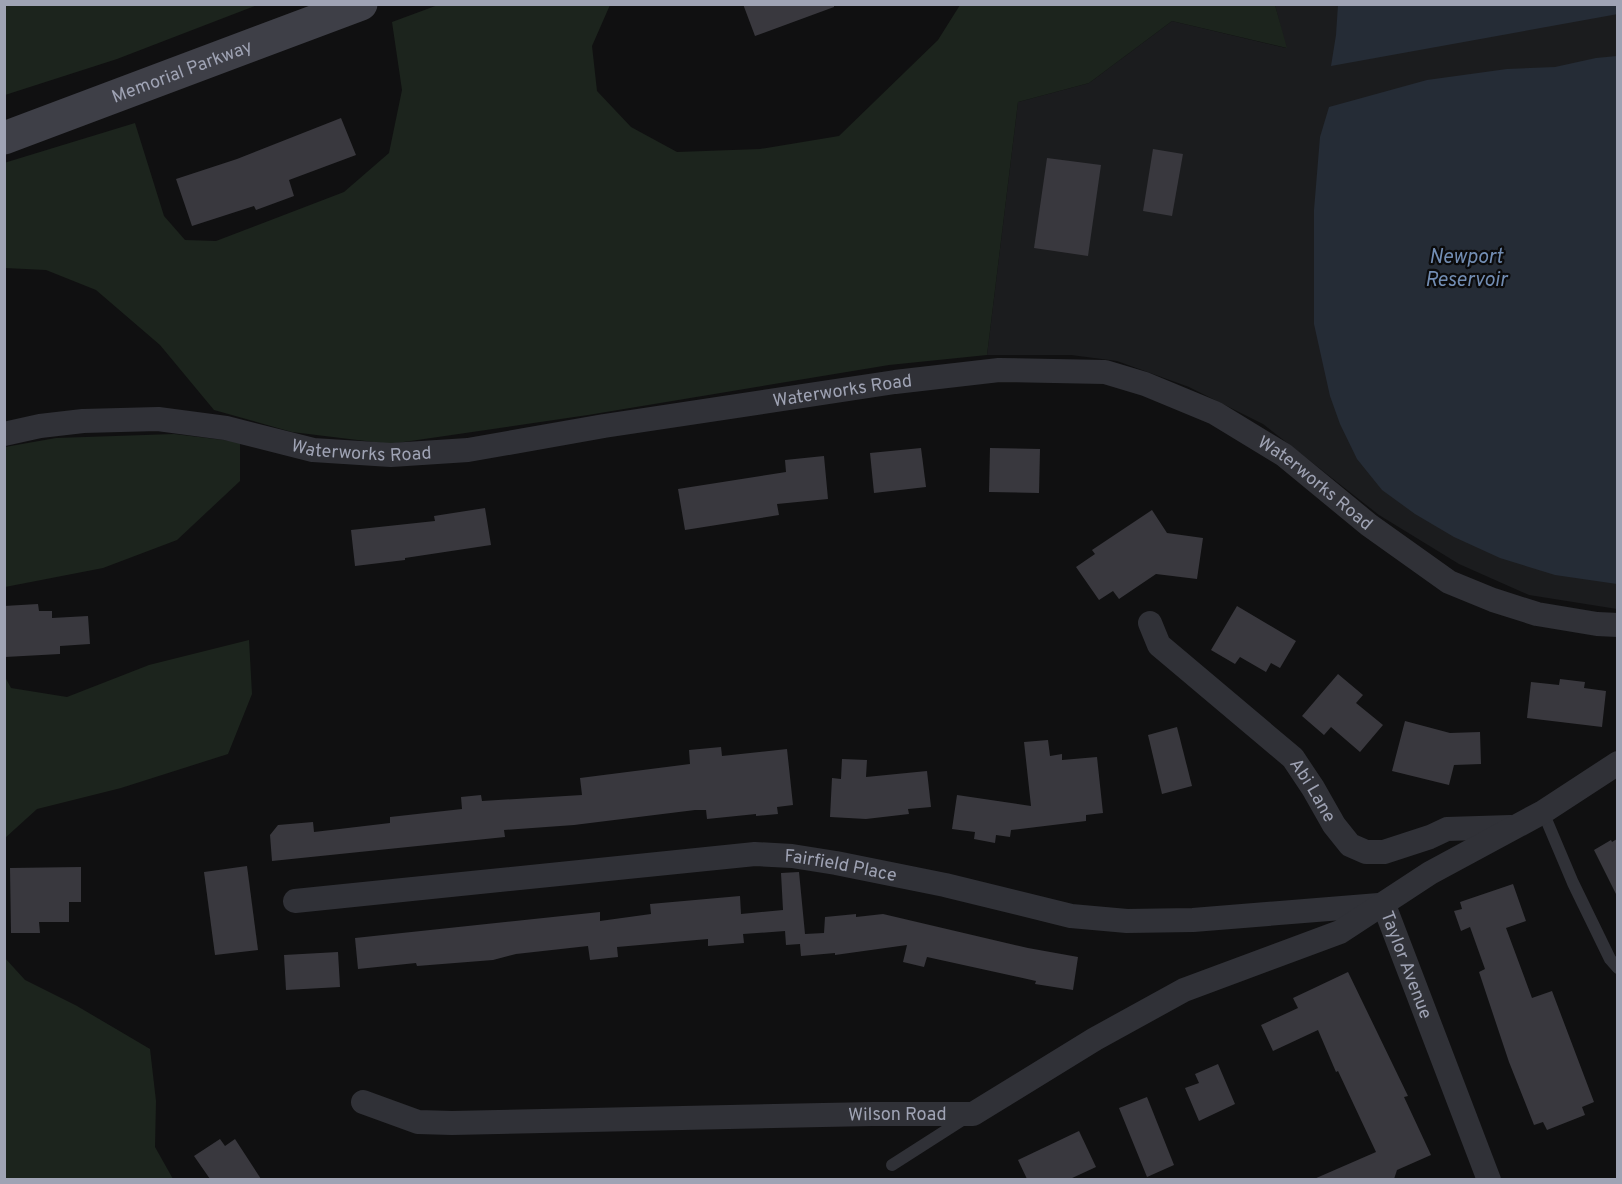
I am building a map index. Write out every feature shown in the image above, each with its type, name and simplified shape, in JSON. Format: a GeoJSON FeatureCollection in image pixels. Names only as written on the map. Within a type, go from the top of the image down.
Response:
{"type":"FeatureCollection","features":[{"type":"Feature","properties":{"kind":"main road","name":"Memorial Parkway"},"geometry":{"type":"LineString","coordinates":[[4,138],[361,4]]}},
{"type":"Feature","properties":{"kind":"street","name":"Waterworks Road"},"geometry":{"type":"LineString","coordinates":[[4,434],[40,426],[83,421],[158,419],[226,428],[313,450],[391,454],[468,450],[604,426],[895,382],[999,370],[1105,372],[1145,384],[1215,413],[1284,455],[1369,525],[1449,582],[1493,600],[1537,614],[1617,625]]}},
{"type":"Feature","properties":{"kind":"street","name":"Abi Lane"},"geometry":{"type":"LineString","coordinates":[[1150,623],[1160,645],[1293,758],[1334,825],[1350,845],[1366,852],[1384,852],[1447,829],[1517,827]]}},
{"type":"Feature","properties":{"kind":"street","name":"Taylor Avenue"},"geometry":{"type":"LineString","coordinates":[[1489,1179],[1384,905],[1430,873],[1543,812],[1617,764]]}},
{"type":"Feature","properties":{"kind":"street","name":"Fairfield Place"},"geometry":{"type":"LineString","coordinates":[[295,901],[755,854],[792,856],[836,863],[945,885],[1071,915],[1127,921],[1193,920],[1384,905]]}},
{"type":"Feature","properties":{"kind":"street","name":"Wilson Road"},"geometry":{"type":"LineString","coordinates":[[363,1102],[418,1122],[452,1123],[973,1114],[1095,1040],[1184,990],[1340,932],[1384,905]]}},
{"type":"Feature","properties":{"kind":"lane"},"geometry":{"type":"LineString","coordinates":[[1543,812],[1610,959],[1617,968]]}},
{"type":"Feature","properties":{"kind":"lane"},"geometry":{"type":"LineString","coordinates":[[892,1165],[973,1114]]}},
{"type":"Feature","properties":{"kind":"shaded area"},"geometry":{"type":"Polygon","coordinates":[[[5,4],[257,5],[117,59],[5,95],[5,4]]]}},
{"type":"Feature","properties":{"kind":"shaded area"},"geometry":{"type":"Polygon","coordinates":[[[438,5],[610,5],[592,46],[597,91],[631,127],[677,152],[760,149],[839,136],[938,40],[960,5],[1275,5],[1287,48],[1172,21],[1089,83],[1018,102],[987,355],[889,365],[588,415],[390,444],[292,432],[214,410],[160,345],[96,290],[46,270],[5,268],[4,163],[135,123],[164,216],[185,240],[216,241],[344,192],[389,153],[402,90],[392,22],[438,5]]]}},
{"type":"Feature","properties":{"kind":"shaded area"},"geometry":{"type":"Polygon","coordinates":[[[1275,5],[1617,5],[1617,609],[1529,595],[1459,564],[1379,515],[1263,424],[1189,387],[1117,361],[1071,355],[987,355],[1018,102],[1089,83],[1172,21],[1286,48],[1275,5]]]}},
{"type":"Feature","properties":{"kind":"shaded area"},"geometry":{"type":"Polygon","coordinates":[[[174,434],[240,442],[240,481],[177,540],[103,568],[5,587],[5,447],[56,438],[174,434]]]}},
{"type":"Feature","properties":{"kind":"shaded area"},"geometry":{"type":"Polygon","coordinates":[[[249,640],[252,694],[228,754],[121,788],[37,809],[5,838],[5,677],[11,688],[67,697],[149,665],[249,640]]]}},
{"type":"Feature","properties":{"kind":"shaded area"},"geometry":{"type":"Polygon","coordinates":[[[4,957],[25,980],[77,1006],[150,1049],[156,1101],[155,1147],[173,1179],[5,1179],[4,957]]]}},
{"type":"Feature","properties":{"kind":"water"},"geometry":{"type":"Polygon","coordinates":[[[1617,4],[1618,14],[1331,66],[1338,5],[1617,4]]]}},
{"type":"Feature","properties":{"kind":"water","name":"Newport Reservoir"},"geometry":{"type":"Polygon","coordinates":[[[1618,56],[1617,584],[1555,575],[1500,558],[1454,537],[1415,514],[1382,490],[1357,459],[1340,424],[1330,396],[1314,324],[1314,210],[1320,137],[1329,107],[1427,80],[1507,69],[1555,67],[1596,58],[1618,56]]]}},
{"type":"Feature","properties":{"kind":"building"},"geometry":{"type":"Polygon","coordinates":[[[743,4],[834,4],[834,7],[755,36],[743,4]]]}},
{"type":"Feature","properties":{"kind":"building"},"geometry":{"type":"Polygon","coordinates":[[[341,118],[356,155],[289,180],[294,196],[256,210],[254,206],[192,226],[176,179],[237,159],[341,118]]]}},
{"type":"Feature","properties":{"kind":"building"},"geometry":{"type":"Polygon","coordinates":[[[1153,149],[1183,154],[1172,216],[1143,211],[1153,149]]]}},
{"type":"Feature","properties":{"kind":"building"},"geometry":{"type":"Polygon","coordinates":[[[1047,158],[1101,165],[1088,256],[1034,248],[1047,158]]]}},
{"type":"Feature","properties":{"kind":"building"},"geometry":{"type":"Polygon","coordinates":[[[921,448],[926,487],[874,493],[870,453],[921,448]]]}},
{"type":"Feature","properties":{"kind":"building"},"geometry":{"type":"Polygon","coordinates":[[[990,448],[1040,449],[1039,493],[989,492],[990,448]]]}},
{"type":"Feature","properties":{"kind":"building"},"geometry":{"type":"Polygon","coordinates":[[[824,456],[828,499],[777,504],[779,515],[685,530],[678,489],[786,472],[785,460],[824,456]]]}},
{"type":"Feature","properties":{"kind":"building"},"geometry":{"type":"Polygon","coordinates":[[[485,508],[491,545],[355,566],[351,530],[435,521],[434,516],[485,508]]]}},
{"type":"Feature","properties":{"kind":"building"},"geometry":{"type":"Polygon","coordinates":[[[1152,510],[1167,533],[1203,538],[1197,579],[1156,574],[1119,599],[1113,591],[1099,600],[1076,567],[1095,554],[1092,550],[1152,510]]]}},
{"type":"Feature","properties":{"kind":"building"},"geometry":{"type":"Polygon","coordinates":[[[38,604],[39,611],[52,611],[52,618],[88,616],[90,644],[60,646],[60,654],[5,657],[4,606],[38,604]]]}},
{"type":"Feature","properties":{"kind":"building"},"geometry":{"type":"Polygon","coordinates":[[[1237,606],[1296,641],[1280,668],[1271,663],[1266,672],[1240,657],[1235,664],[1211,650],[1237,606]]]}},
{"type":"Feature","properties":{"kind":"building"},"geometry":{"type":"Polygon","coordinates":[[[1338,674],[1363,695],[1356,703],[1383,725],[1360,752],[1331,727],[1324,735],[1302,716],[1338,674]]]}},
{"type":"Feature","properties":{"kind":"building"},"geometry":{"type":"Polygon","coordinates":[[[1560,679],[1585,682],[1584,688],[1606,691],[1602,727],[1527,718],[1531,682],[1559,685],[1560,679]]]}},
{"type":"Feature","properties":{"kind":"building"},"geometry":{"type":"Polygon","coordinates":[[[1405,721],[1450,733],[1480,732],[1481,764],[1454,765],[1449,785],[1392,771],[1405,721]]]}},
{"type":"Feature","properties":{"kind":"building"},"geometry":{"type":"Polygon","coordinates":[[[1177,727],[1192,786],[1162,794],[1148,735],[1177,727]]]}},
{"type":"Feature","properties":{"kind":"building"},"geometry":{"type":"Polygon","coordinates":[[[1048,740],[1050,756],[1062,754],[1062,760],[1097,757],[1103,813],[1086,815],[1086,821],[1011,830],[1010,837],[996,835],[995,843],[974,839],[975,832],[952,829],[957,795],[1031,806],[1024,742],[1048,740]]]}},
{"type":"Feature","properties":{"kind":"building"},"geometry":{"type":"Polygon","coordinates":[[[721,747],[722,756],[787,749],[793,805],[777,807],[778,814],[707,819],[706,810],[695,810],[574,825],[504,830],[505,837],[272,861],[270,835],[278,825],[313,822],[314,832],[390,823],[390,817],[462,809],[461,797],[481,795],[482,801],[582,795],[580,778],[690,764],[689,750],[721,747]]]}},
{"type":"Feature","properties":{"kind":"building"},"geometry":{"type":"Polygon","coordinates":[[[842,759],[867,760],[866,777],[927,771],[931,807],[908,809],[909,814],[866,819],[830,817],[832,778],[841,779],[842,759]]]}},
{"type":"Feature","properties":{"kind":"building"},"geometry":{"type":"Polygon","coordinates":[[[1617,839],[1617,896],[1594,850],[1617,839]]]}},
{"type":"Feature","properties":{"kind":"building"},"geometry":{"type":"Polygon","coordinates":[[[247,866],[258,950],[215,955],[204,872],[247,866]]]}},
{"type":"Feature","properties":{"kind":"building"},"geometry":{"type":"Polygon","coordinates":[[[81,867],[81,902],[69,902],[69,922],[39,922],[40,933],[11,933],[10,868],[81,867]]]}},
{"type":"Feature","properties":{"kind":"building"},"geometry":{"type":"Polygon","coordinates":[[[799,872],[805,934],[824,933],[825,917],[883,914],[1028,948],[1078,957],[1073,990],[1035,984],[1036,981],[927,957],[924,967],[903,962],[907,945],[835,955],[835,953],[801,956],[800,944],[786,945],[785,931],[743,934],[744,943],[708,946],[708,939],[617,947],[618,957],[590,960],[588,946],[516,954],[493,960],[417,966],[416,963],[358,969],[355,938],[600,912],[600,921],[651,914],[650,904],[740,896],[741,914],[783,910],[781,873],[799,872]]]}},
{"type":"Feature","properties":{"kind":"building"},"geometry":{"type":"Polygon","coordinates":[[[1513,884],[1526,921],[1506,928],[1532,998],[1552,991],[1594,1102],[1582,1107],[1585,1115],[1547,1130],[1543,1122],[1534,1125],[1509,1062],[1479,972],[1485,969],[1470,927],[1461,931],[1454,911],[1462,909],[1460,902],[1513,884]]]}},
{"type":"Feature","properties":{"kind":"building"},"geometry":{"type":"Polygon","coordinates":[[[338,952],[340,987],[286,990],[284,955],[338,952]]]}},
{"type":"Feature","properties":{"kind":"building"},"geometry":{"type":"Polygon","coordinates":[[[1348,972],[1408,1096],[1404,1097],[1431,1155],[1397,1170],[1394,1179],[1314,1179],[1376,1152],[1318,1030],[1273,1051],[1261,1025],[1298,1008],[1293,998],[1348,972]]]}},
{"type":"Feature","properties":{"kind":"building"},"geometry":{"type":"Polygon","coordinates":[[[1218,1064],[1235,1104],[1199,1121],[1185,1088],[1199,1083],[1195,1074],[1218,1064]]]}},
{"type":"Feature","properties":{"kind":"building"},"geometry":{"type":"Polygon","coordinates":[[[1147,1097],[1174,1165],[1147,1177],[1119,1108],[1147,1097]]]}},
{"type":"Feature","properties":{"kind":"building"},"geometry":{"type":"Polygon","coordinates":[[[1079,1131],[1096,1167],[1070,1179],[1027,1179],[1018,1160],[1079,1131]]]}},
{"type":"Feature","properties":{"kind":"building"},"geometry":{"type":"Polygon","coordinates":[[[220,1139],[225,1146],[235,1139],[261,1179],[210,1179],[194,1156],[220,1139]]]}}]}
